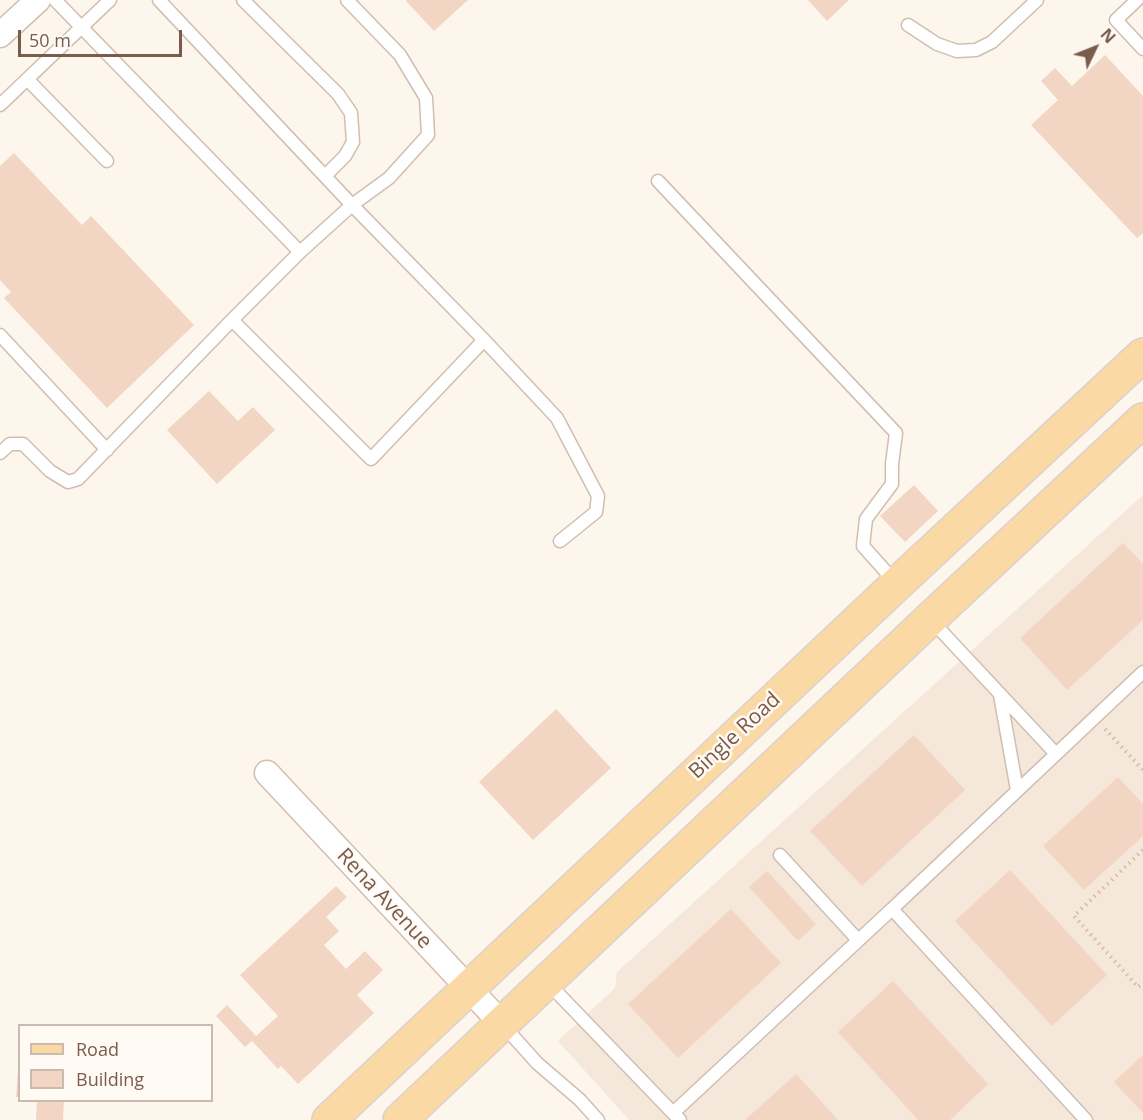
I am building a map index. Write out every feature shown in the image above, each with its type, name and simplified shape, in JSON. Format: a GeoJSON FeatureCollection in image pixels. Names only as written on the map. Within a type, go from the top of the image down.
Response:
{"type":"FeatureCollection","features":[{"type":"Feature","properties":{"kind":"main road","name":"Bingle Road"},"geometry":{"type":"LineString","coordinates":[[329,1120],[1143,355]]}},
{"type":"Feature","properties":{"kind":"main road"},"geometry":{"type":"LineString","coordinates":[[400,1120],[1143,420]]}},
{"type":"Feature","properties":{"kind":"main road"},"geometry":{"type":"LineString","coordinates":[[897,584],[930,619]]}},
{"type":"Feature","properties":{"kind":"street"},"geometry":{"type":"LineString","coordinates":[[0,35],[38,0]]}},
{"type":"Feature","properties":{"kind":"street","name":"Rena Avenue"},"geometry":{"type":"LineString","coordinates":[[267,773],[502,1024]]}},
{"type":"Feature","properties":{"kind":"lane"},"geometry":{"type":"LineString","coordinates":[[55,0],[300,252]]}},
{"type":"Feature","properties":{"kind":"lane"},"geometry":{"type":"LineString","coordinates":[[0,105],[110,0]]}},
{"type":"Feature","properties":{"kind":"lane"},"geometry":{"type":"LineString","coordinates":[[159,0],[557,418],[598,496],[596,512],[560,541]]}},
{"type":"Feature","properties":{"kind":"lane"},"geometry":{"type":"LineString","coordinates":[[243,0],[338,94],[351,113],[353,142],[345,156],[325,176]]}},
{"type":"Feature","properties":{"kind":"lane"},"geometry":{"type":"LineString","coordinates":[[0,453],[10,444],[22,444],[50,471],[68,482],[78,479],[300,252],[352,205],[389,178],[428,135],[426,98],[400,55],[347,0]]}},
{"type":"Feature","properties":{"kind":"lane"},"geometry":{"type":"LineString","coordinates":[[908,25],[937,44],[957,51],[976,50],[993,42],[1038,0]]}},
{"type":"Feature","properties":{"kind":"lane"},"geometry":{"type":"LineString","coordinates":[[1137,0],[1116,20],[1143,49]]}},
{"type":"Feature","properties":{"kind":"lane"},"geometry":{"type":"LineString","coordinates":[[27,79],[107,161]]}},
{"type":"Feature","properties":{"kind":"lane"},"geometry":{"type":"LineString","coordinates":[[657,181],[896,433],[891,464],[892,484],[866,519],[863,546],[897,584]]}},
{"type":"Feature","properties":{"kind":"lane"},"geometry":{"type":"LineString","coordinates":[[232,320],[371,459],[484,340]]}},
{"type":"Feature","properties":{"kind":"lane"},"geometry":{"type":"LineString","coordinates":[[0,334],[107,450]]}},
{"type":"Feature","properties":{"kind":"lane"},"geometry":{"type":"LineString","coordinates":[[930,619],[1056,754]]}},
{"type":"Feature","properties":{"kind":"lane"},"geometry":{"type":"LineString","coordinates":[[547,982],[676,1116],[858,940],[1143,672]]}},
{"type":"Feature","properties":{"kind":"lane"},"geometry":{"type":"LineString","coordinates":[[1000,694],[1017,790]]}},
{"type":"Feature","properties":{"kind":"lane"},"geometry":{"type":"LineString","coordinates":[[780,855],[858,940]]}},
{"type":"Feature","properties":{"kind":"lane"},"geometry":{"type":"LineString","coordinates":[[892,909],[1086,1120]]}},
{"type":"Feature","properties":{"kind":"lane"},"geometry":{"type":"LineString","coordinates":[[502,1024],[537,1063],[580,1100],[598,1120]]}},
{"type":"Feature","properties":{"kind":"path"},"geometry":{"type":"LineString","coordinates":[[1094,718],[1143,770]]}},
{"type":"Feature","properties":{"kind":"path"},"geometry":{"type":"LineString","coordinates":[[1143,850],[1074,916],[1138,987],[1143,983]]}},
{"type":"Feature","properties":{"kind":"shaded area"},"geometry":{"type":"Polygon","coordinates":[[[1143,495],[1143,1120],[629,1120],[558,1041],[615,988],[617,972],[1143,495]]]}},
{"type":"Feature","properties":{"kind":"building"},"geometry":{"type":"Polygon","coordinates":[[[407,0],[468,0],[434,31],[407,0]]]}},
{"type":"Feature","properties":{"kind":"building"},"geometry":{"type":"Polygon","coordinates":[[[808,0],[849,0],[827,21],[808,0]]]}},
{"type":"Feature","properties":{"kind":"building"},"geometry":{"type":"Polygon","coordinates":[[[1105,55],[1143,96],[1143,233],[1137,238],[1031,125],[1058,100],[1041,81],[1055,68],[1072,86],[1105,55]]]}},
{"type":"Feature","properties":{"kind":"building"},"geometry":{"type":"Polygon","coordinates":[[[14,153],[82,225],[91,216],[194,325],[107,408],[4,298],[11,292],[0,280],[0,166],[14,153]]]}},
{"type":"Feature","properties":{"kind":"building"},"geometry":{"type":"Polygon","coordinates":[[[209,391],[238,421],[253,407],[275,430],[217,484],[167,430],[209,391]]]}},
{"type":"Feature","properties":{"kind":"building"},"geometry":{"type":"Polygon","coordinates":[[[914,485],[938,511],[905,542],[880,516],[914,485]]]}},
{"type":"Feature","properties":{"kind":"building"},"geometry":{"type":"Polygon","coordinates":[[[1123,543],[1143,564],[1143,620],[1067,690],[1020,638],[1123,543]]]}},
{"type":"Feature","properties":{"kind":"building"},"geometry":{"type":"Polygon","coordinates":[[[556,709],[611,768],[533,840],[479,782],[556,709]]]}},
{"type":"Feature","properties":{"kind":"building"},"geometry":{"type":"Polygon","coordinates":[[[914,735],[965,790],[862,886],[810,831],[914,735]]]}},
{"type":"Feature","properties":{"kind":"building"},"geometry":{"type":"Polygon","coordinates":[[[1118,777],[1143,804],[1143,836],[1084,890],[1043,846],[1118,777]]]}},
{"type":"Feature","properties":{"kind":"building"},"geometry":{"type":"Polygon","coordinates":[[[1010,870],[1107,975],[1052,1026],[955,921],[1010,870]]]}},
{"type":"Feature","properties":{"kind":"building"},"geometry":{"type":"Polygon","coordinates":[[[767,871],[816,924],[798,941],[749,887],[767,871]]]}},
{"type":"Feature","properties":{"kind":"building"},"geometry":{"type":"Polygon","coordinates":[[[336,886],[347,897],[326,917],[339,931],[324,945],[346,969],[365,951],[383,970],[357,995],[374,1013],[298,1084],[281,1066],[278,1069],[252,1041],[245,1047],[216,1016],[227,1005],[256,1036],[278,1016],[240,975],[336,886]]]}},
{"type":"Feature","properties":{"kind":"building"},"geometry":{"type":"Polygon","coordinates":[[[731,909],[781,963],[678,1058],[628,1004],[731,909]]]}},
{"type":"Feature","properties":{"kind":"building"},"geometry":{"type":"Polygon","coordinates":[[[893,981],[988,1084],[950,1120],[918,1120],[838,1032],[893,981]]]}},
{"type":"Feature","properties":{"kind":"building"},"geometry":{"type":"Polygon","coordinates":[[[1143,1055],[1143,1113],[1114,1082],[1143,1055]]]}},
{"type":"Feature","properties":{"kind":"building"},"geometry":{"type":"Polygon","coordinates":[[[18,1070],[18,1097],[16,1097],[18,1070]]]}},
{"type":"Feature","properties":{"kind":"building"},"geometry":{"type":"Polygon","coordinates":[[[796,1074],[838,1120],[745,1120],[796,1074]]]}},
{"type":"Feature","properties":{"kind":"building"},"geometry":{"type":"Polygon","coordinates":[[[37,1102],[64,1102],[63,1120],[36,1120],[37,1102]]]}}]}
